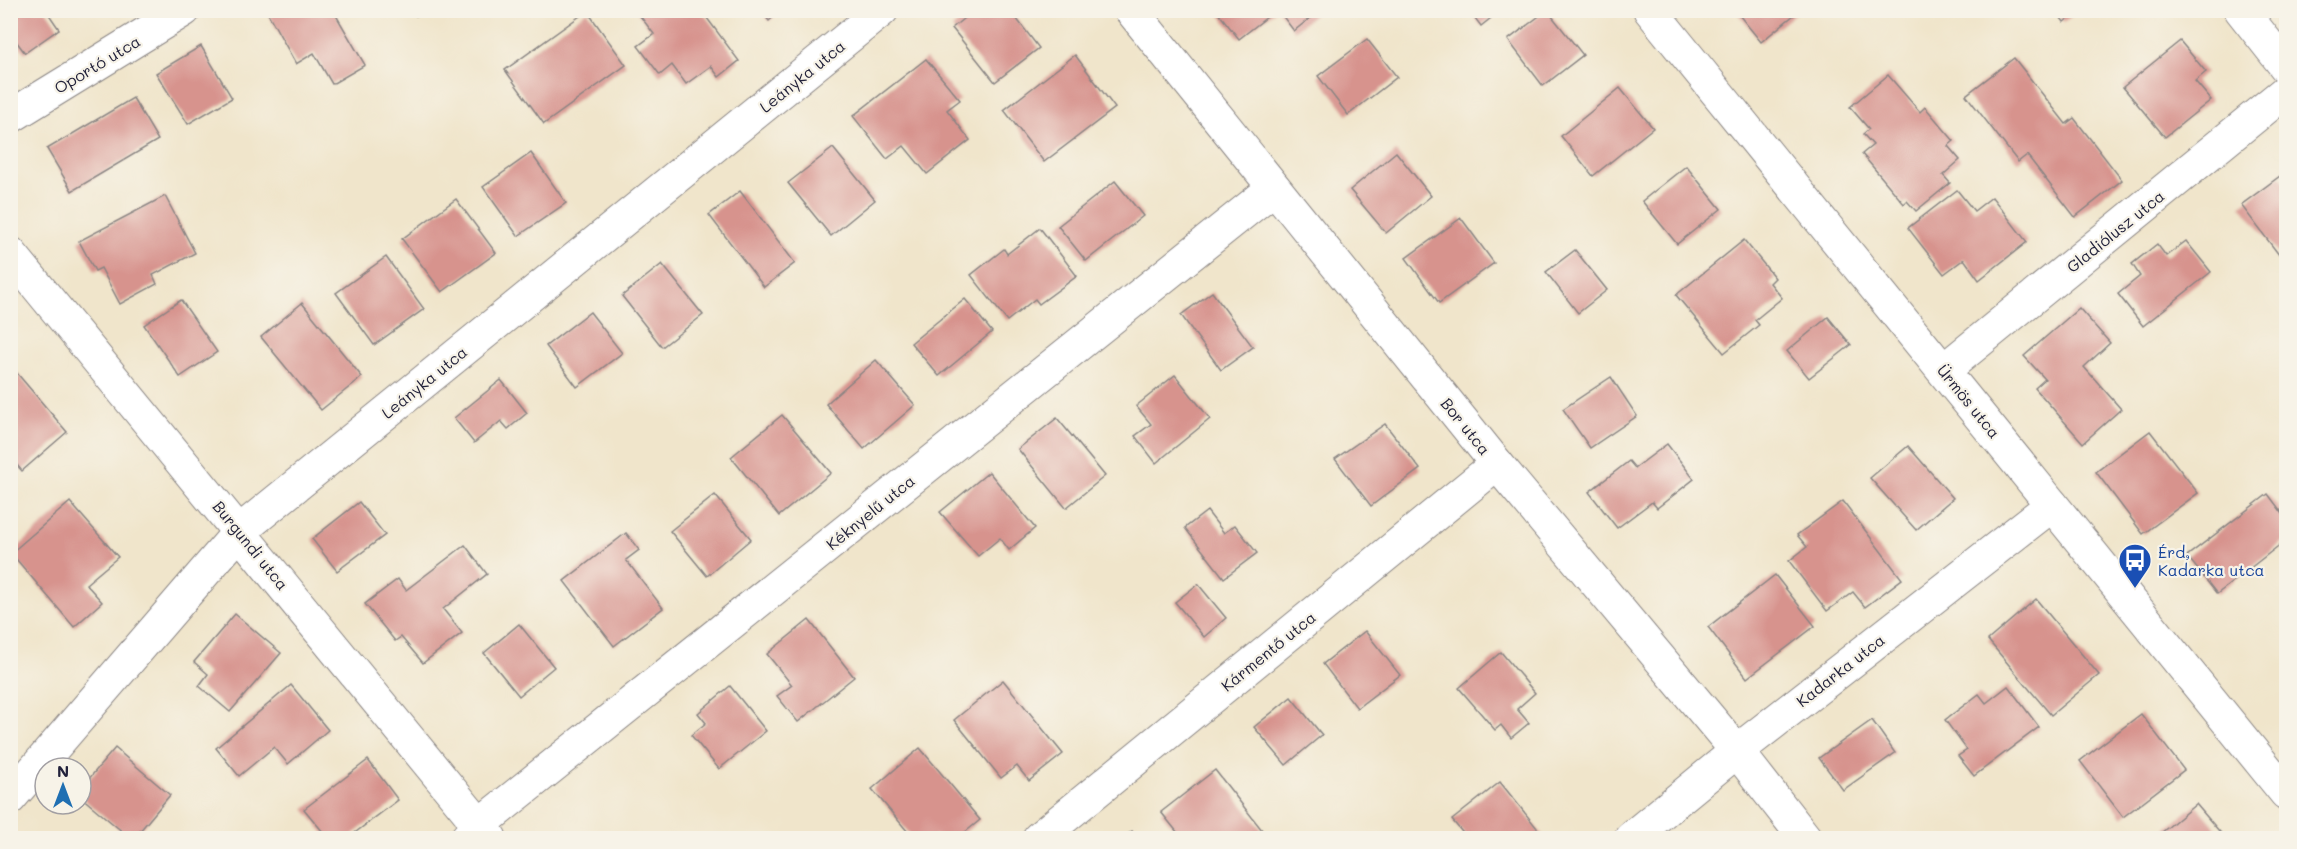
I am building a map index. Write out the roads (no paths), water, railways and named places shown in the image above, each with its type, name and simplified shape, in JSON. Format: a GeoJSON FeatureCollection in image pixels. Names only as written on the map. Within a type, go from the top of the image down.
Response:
{"type":"FeatureCollection","features":[{"type":"Feature","properties":{"kind":"street","name":"Oportó utca"},"geometry":{"type":"LineString","coordinates":[[10,117],[184,10]]}},
{"type":"Feature","properties":{"kind":"street","name":"Leányka utca"},"geometry":{"type":"LineString","coordinates":[[10,798],[240,531],[882,10]]}},
{"type":"Feature","properties":{"kind":"street","name":"Bor utca"},"geometry":{"type":"LineString","coordinates":[[1131,10],[1497,464],[1737,751],[1805,838]]}},
{"type":"Feature","properties":{"kind":"street","name":"Ürmös utca"},"geometry":{"type":"LineString","coordinates":[[1650,10],[2286,793]]}},
{"type":"Feature","properties":{"kind":"street"},"geometry":{"type":"LineString","coordinates":[[2241,10],[2286,67]]}},
{"type":"Feature","properties":{"kind":"street","name":"Gladiólusz utca"},"geometry":{"type":"LineString","coordinates":[[1944,370],[2286,91]]}},
{"type":"Feature","properties":{"kind":"street","name":"Kéknyelű utca"},"geometry":{"type":"LineString","coordinates":[[479,834],[1274,188]]}},
{"type":"Feature","properties":{"kind":"street","name":"Burgundi utca"},"geometry":{"type":"LineString","coordinates":[[10,252],[240,531],[479,834]]}},
{"type":"Feature","properties":{"kind":"street","name":"Kármentő utca"},"geometry":{"type":"LineString","coordinates":[[1039,838],[1497,464]]}},
{"type":"Feature","properties":{"kind":"street","name":"Kadarka utca"},"geometry":{"type":"LineString","coordinates":[[1631,838],[1737,751],[2052,505]]}},
{"type":"Feature","properties":{"kind":"place","name":"Érd, Kadarka utca"},"geometry":{"type":"Point","coordinates":[2135,589]}}]}
